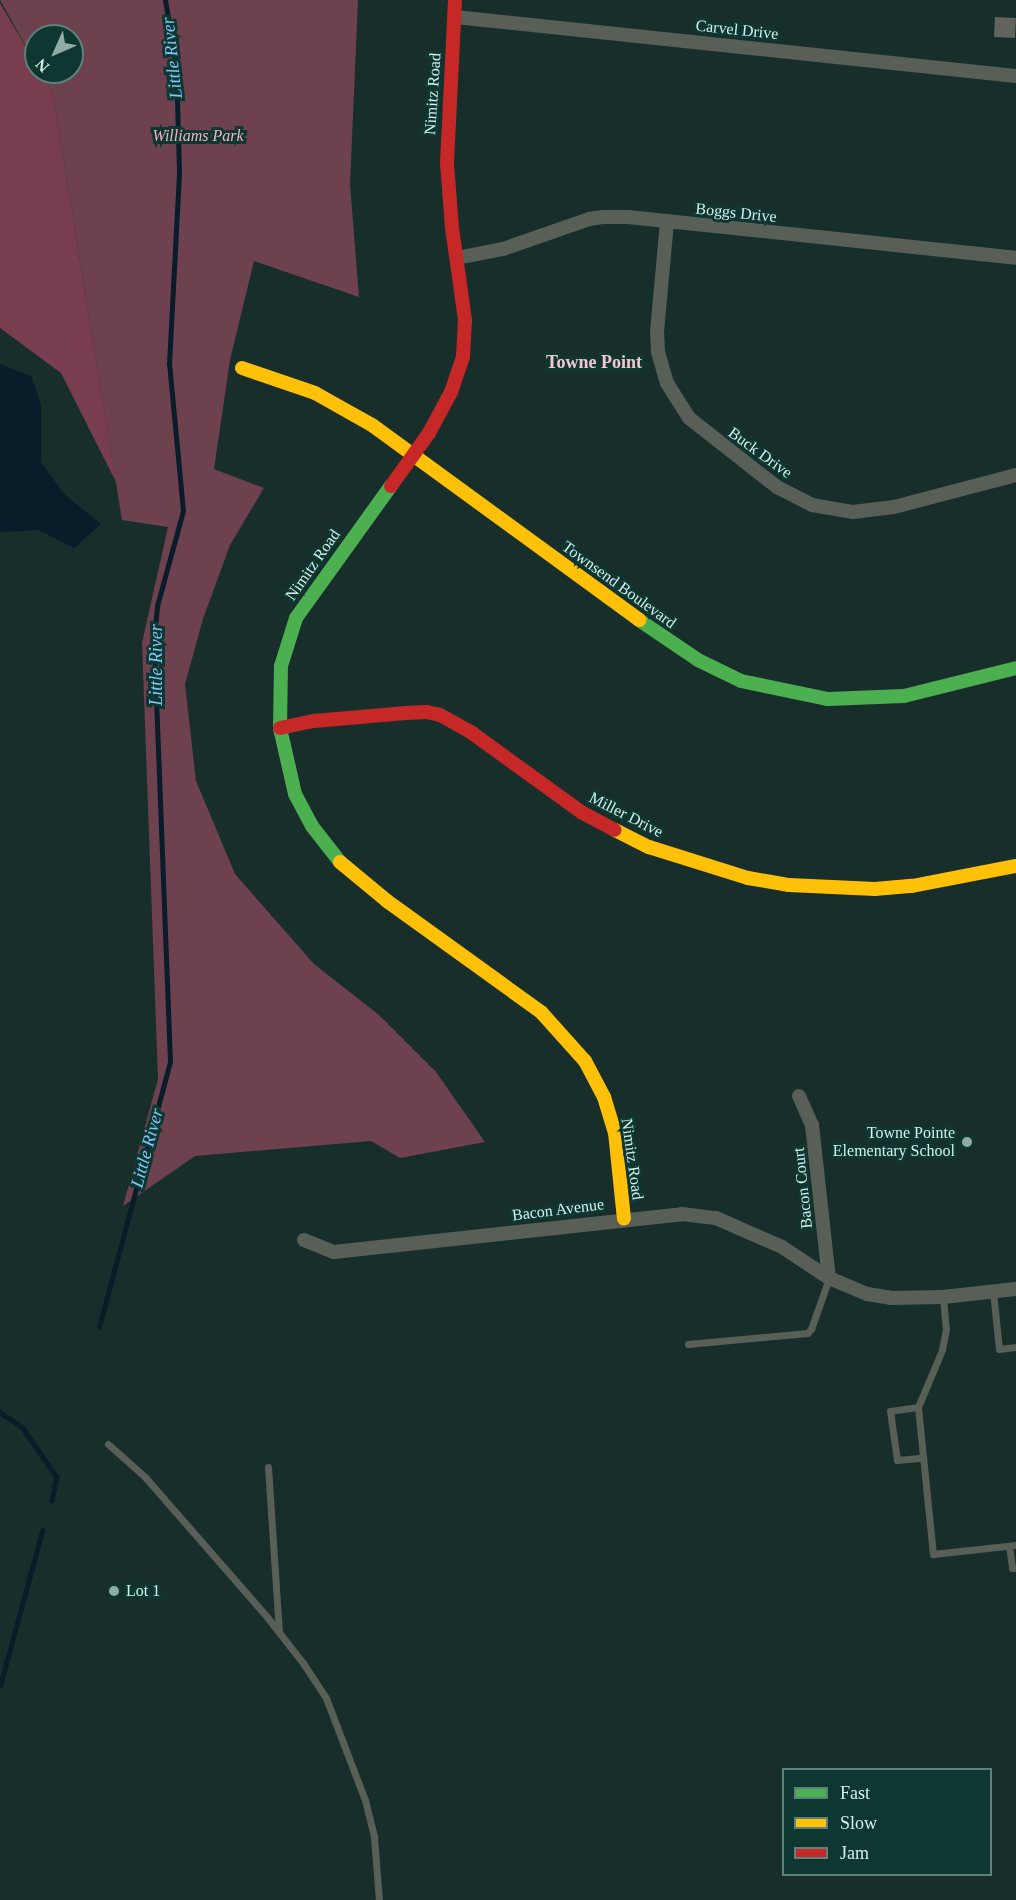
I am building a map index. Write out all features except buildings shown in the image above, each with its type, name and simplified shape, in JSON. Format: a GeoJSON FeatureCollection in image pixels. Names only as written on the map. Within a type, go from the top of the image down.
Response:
{"type":"FeatureCollection","features":[{"type":"Feature","properties":{"kind":"street","name":"Nimitz Road"},"geometry":{"type":"LineString","coordinates":[[455,0],[447,163],[465,320],[463,357],[441,412],[414,455],[296,618],[281,666],[280,728],[295,794],[312,826],[343,865],[387,901],[541,1012],[585,1061],[604,1097],[615,1132],[624,1219]]}},
{"type":"Feature","properties":{"kind":"street","name":"Carvel Drive"},"geometry":{"type":"LineString","coordinates":[[455,17],[1016,76]]}},
{"type":"Feature","properties":{"kind":"street","name":"Boggs Drive"},"geometry":{"type":"LineString","coordinates":[[457,258],[503,249],[589,219],[628,217],[1016,258]]}},
{"type":"Feature","properties":{"kind":"street","name":"Buck Drive"},"geometry":{"type":"LineString","coordinates":[[667,222],[657,331],[658,352],[667,383],[676,401],[698,426],[777,487],[812,505],[831,510],[863,512],[894,507],[1016,476]]}},
{"type":"Feature","properties":{"kind":"street","name":"Townsend Boulevard"},"geometry":{"type":"LineString","coordinates":[[242,369],[288,382],[342,406],[414,455],[661,636],[698,660],[741,681],[828,699],[859,699],[904,696],[1016,668]]}},
{"type":"Feature","properties":{"kind":"street","name":"Miller Drive"},"geometry":{"type":"LineString","coordinates":[[280,728],[314,721],[406,713],[428,712],[440,715],[472,733],[581,812],[649,847],[748,878],[789,885],[875,889],[912,886],[1016,866]]}},
{"type":"Feature","properties":{"kind":"street","name":"Bacon Court"},"geometry":{"type":"LineString","coordinates":[[799,1096],[812,1125],[829,1278]]}},
{"type":"Feature","properties":{"kind":"street","name":"Bacon Avenue"},"geometry":{"type":"LineString","coordinates":[[304,1240],[334,1252],[682,1214],[716,1218],[782,1246],[829,1278],[867,1294],[891,1298],[943,1297],[1016,1289]]}},
{"type":"Feature","properties":{"kind":"lane"},"geometry":{"type":"LineString","coordinates":[[688,1344],[807,1333],[812,1329],[829,1278]]}},
{"type":"Feature","properties":{"kind":"lane"},"geometry":{"type":"LineString","coordinates":[[993,1292],[999,1349],[1016,1347]]}},
{"type":"Feature","properties":{"kind":"lane"},"geometry":{"type":"LineString","coordinates":[[943,1297],[946,1329],[942,1350],[918,1407],[933,1554],[1012,1545],[1012,1568],[1016,1568]]}},
{"type":"Feature","properties":{"kind":"lane"},"geometry":{"type":"LineString","coordinates":[[918,1407],[890,1411],[897,1460],[922,1458]]}},
{"type":"Feature","properties":{"kind":"lane"},"geometry":{"type":"LineString","coordinates":[[108,1444],[145,1477],[279,1632],[326,1698],[350,1754],[365,1800],[374,1837],[379,1900]]}},
{"type":"Feature","properties":{"kind":"lane"},"geometry":{"type":"LineString","coordinates":[[268,1467],[279,1632]]}},
{"type":"Feature","properties":{"kind":"green space","name":"Williams Park"},"geometry":{"type":"Polygon","coordinates":[[[0,0],[358,0],[350,184],[359,297],[254,261],[230,360],[214,469],[264,488],[230,545],[203,619],[185,684],[196,781],[235,874],[314,964],[379,1015],[436,1072],[485,1142],[400,1158],[371,1141],[195,1156],[123,1206],[158,1079],[142,643],[168,527],[122,520],[53,94],[48,84],[84,84],[84,24],[24,24],[24,43],[0,0]]]}},
{"type":"Feature","properties":{"kind":"shaded area"},"geometry":{"type":"Polygon","coordinates":[[[0,3],[24,44],[24,84],[48,84],[53,94],[116,482],[61,373],[0,328],[0,3]]]}},
{"type":"Feature","properties":{"kind":"water"},"geometry":{"type":"Polygon","coordinates":[[[0,364],[31,376],[41,404],[41,462],[64,494],[101,524],[74,548],[39,530],[0,532],[0,364]]]}},
{"type":"Feature","properties":{"kind":"waterway","name":"Little River"},"geometry":{"type":"LineString","coordinates":[[99,1327],[170,1062],[154,636],[157,606],[183,511],[169,364],[179,172],[176,65],[165,0]]}},
{"type":"Feature","properties":{"kind":"waterway"},"geometry":{"type":"LineString","coordinates":[[0,1412],[22,1427],[57,1477],[52,1500]]}},
{"type":"Feature","properties":{"kind":"waterway","name":"Little River"},"geometry":{"type":"LineString","coordinates":[[0,1686],[42,1531]]}},
{"type":"Feature","properties":{"kind":"traffic: fast"},"geometry":{"type":"LineString","coordinates":[[340,862],[312,826],[295,794],[280,728],[281,666],[296,618],[391,486]]}},
{"type":"Feature","properties":{"kind":"traffic: fast"},"geometry":{"type":"LineString","coordinates":[[639,620],[698,660],[741,681],[828,699],[904,696],[1016,668]]}},
{"type":"Feature","properties":{"kind":"traffic: slow"},"geometry":{"type":"LineString","coordinates":[[242,368],[315,393],[372,425],[639,620]]}},
{"type":"Feature","properties":{"kind":"traffic: slow"},"geometry":{"type":"LineString","coordinates":[[615,830],[649,847],[748,878],[789,885],[875,889],[912,886],[1016,866]]}},
{"type":"Feature","properties":{"kind":"traffic: slow"},"geometry":{"type":"LineString","coordinates":[[340,862],[387,901],[541,1012],[585,1061],[604,1097],[615,1132],[624,1219]]}},
{"type":"Feature","properties":{"kind":"traffic: jam"},"geometry":{"type":"LineString","coordinates":[[391,486],[429,433],[451,392],[463,357],[465,320],[452,228],[447,163],[455,0]]}},
{"type":"Feature","properties":{"kind":"traffic: jam"},"geometry":{"type":"LineString","coordinates":[[280,728],[314,721],[406,713],[427,712],[440,715],[472,733],[581,812],[615,830]]}},
{"type":"Feature","properties":{"kind":"place","name":"Towne Pointe Elementary School"},"geometry":{"type":"Point","coordinates":[967,1142]}},
{"type":"Feature","properties":{"kind":"place","name":"Lot 1"},"geometry":{"type":"Point","coordinates":[114,1591]}},
{"type":"Feature","properties":{"kind":"district","name":"Towne Point"},"geometry":{"type":"Point","coordinates":[594,362]}}]}
